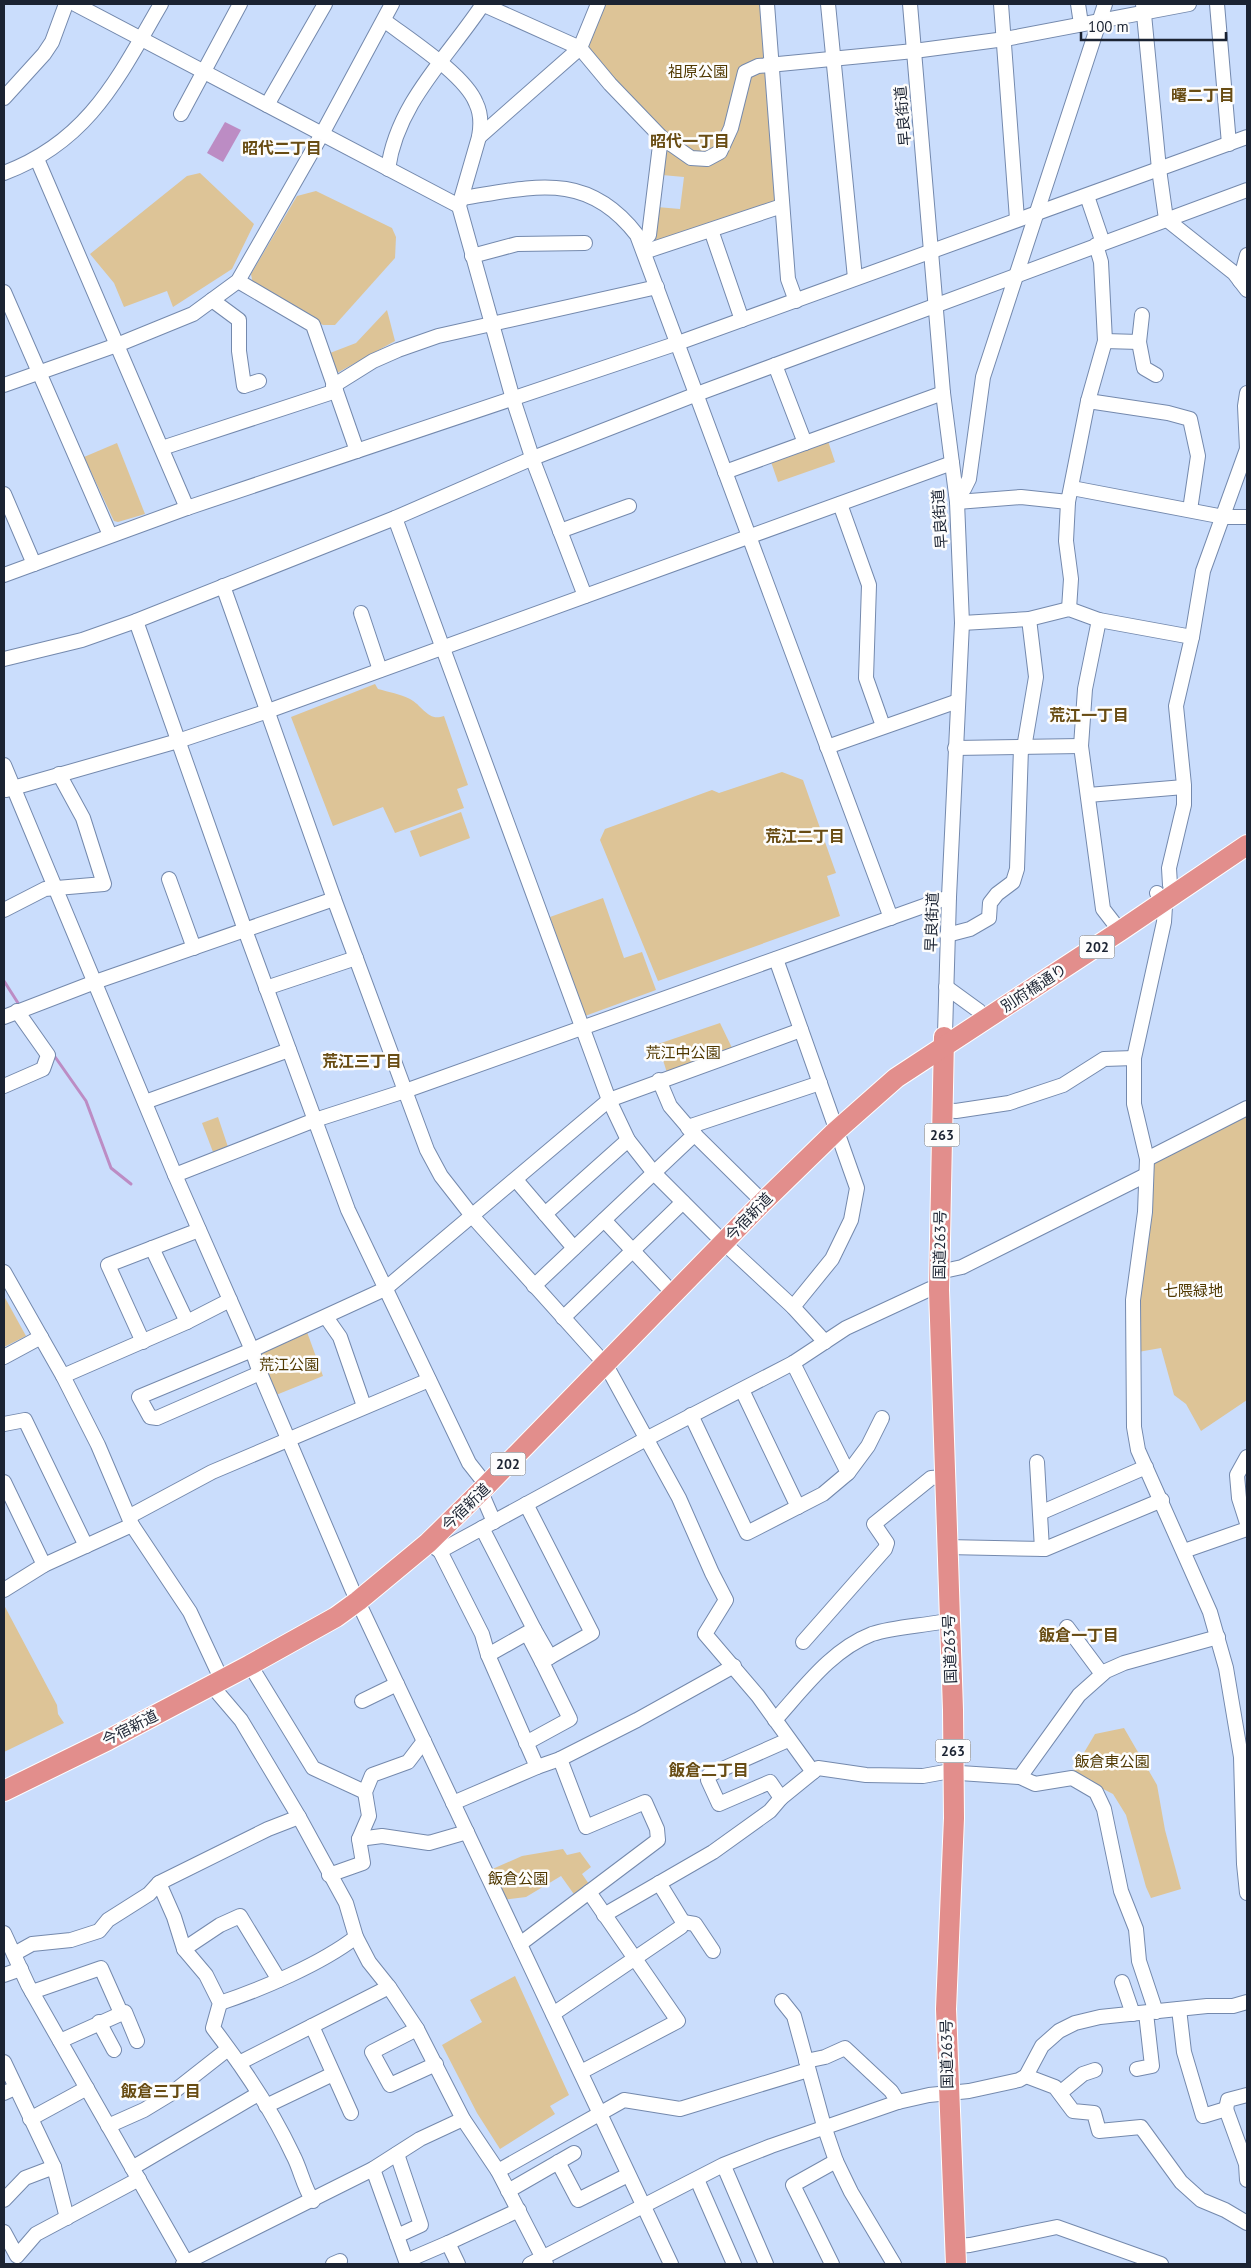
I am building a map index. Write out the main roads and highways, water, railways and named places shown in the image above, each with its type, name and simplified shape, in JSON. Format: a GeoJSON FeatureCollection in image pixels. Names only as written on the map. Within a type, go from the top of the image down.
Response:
{"type":"FeatureCollection","features":[{"type":"Feature","properties":{"kind":"highway","name":"別府橋通り"},"geometry":{"type":"LineString","coordinates":[[944,1040],[1167,893],[1245,844]]}},
{"type":"Feature","properties":{"kind":"highway","name":"別府橋通り"},"geometry":{"type":"LineString","coordinates":[[944,1040],[979,1011],[1118,927]]}},
{"type":"Feature","properties":{"kind":"highway","name":"国道263号"},"geometry":{"type":"LineString","coordinates":[[944,1040],[939,1281],[954,1818],[946,2009],[956,2255]]}},
{"type":"Feature","properties":{"kind":"highway","name":"今宿新道"},"geometry":{"type":"LineString","coordinates":[[4,1780],[215,1679],[250,1665],[336,1617],[355,1595],[480,1484],[721,1240],[888,1076],[944,1040]]}},
{"type":"Feature","properties":{"kind":"highway","name":"今宿新道"},"geometry":{"type":"LineString","coordinates":[[601,1360],[667,1287],[721,1240],[757,1196],[835,1127]]}},
{"type":"Feature","properties":{"kind":"highway","name":"今宿新道"},"geometry":{"type":"LineString","coordinates":[[4,1791],[215,1679],[318,1615],[434,1547],[480,1484]]}},
{"type":"Feature","properties":{"kind":"waterway"},"geometry":{"type":"LineString","coordinates":[[4,981],[18,1003]]}},
{"type":"Feature","properties":{"kind":"waterway"},"geometry":{"type":"LineString","coordinates":[[53,1054],[86,1101],[111,1168],[131,1184]]}},
{"type":"Feature","properties":{"kind":"district","name":"曙二丁目"},"geometry":{"type":"Point","coordinates":[1203,95]}},
{"type":"Feature","properties":{"kind":"district","name":"昭代一丁目"},"geometry":{"type":"Point","coordinates":[690,141]}},
{"type":"Feature","properties":{"kind":"district","name":"昭代二丁目"},"geometry":{"type":"Point","coordinates":[282,148]}},
{"type":"Feature","properties":{"kind":"district","name":"荒江一丁目"},"geometry":{"type":"Point","coordinates":[1089,715]}},
{"type":"Feature","properties":{"kind":"district","name":"荒江二丁目"},"geometry":{"type":"Point","coordinates":[805,836]}},
{"type":"Feature","properties":{"kind":"district","name":"荒江三丁目"},"geometry":{"type":"Point","coordinates":[362,1061]}},
{"type":"Feature","properties":{"kind":"district","name":"飯倉一丁目"},"geometry":{"type":"Point","coordinates":[1079,1635]}},
{"type":"Feature","properties":{"kind":"district","name":"飯倉二丁目"},"geometry":{"type":"Point","coordinates":[709,1770]}},
{"type":"Feature","properties":{"kind":"district","name":"飯倉三丁目"},"geometry":{"type":"Point","coordinates":[161,2091]}},
{"type":"Feature","properties":{"kind":"park label","name":"祖原公園"},"geometry":{"type":"Point","coordinates":[698,72]}},
{"type":"Feature","properties":{"kind":"park label","name":"荒江中公園"},"geometry":{"type":"Point","coordinates":[683,1053]}},
{"type":"Feature","properties":{"kind":"park label","name":"七隈緑地"},"geometry":{"type":"Point","coordinates":[1193,1291]}},
{"type":"Feature","properties":{"kind":"park label","name":"荒江公園"},"geometry":{"type":"Point","coordinates":[289,1365]}},
{"type":"Feature","properties":{"kind":"park label","name":"飯倉東公園"},"geometry":{"type":"Point","coordinates":[1112,1762]}},
{"type":"Feature","properties":{"kind":"park label","name":"飯倉公園"},"geometry":{"type":"Point","coordinates":[518,1879]}}]}
